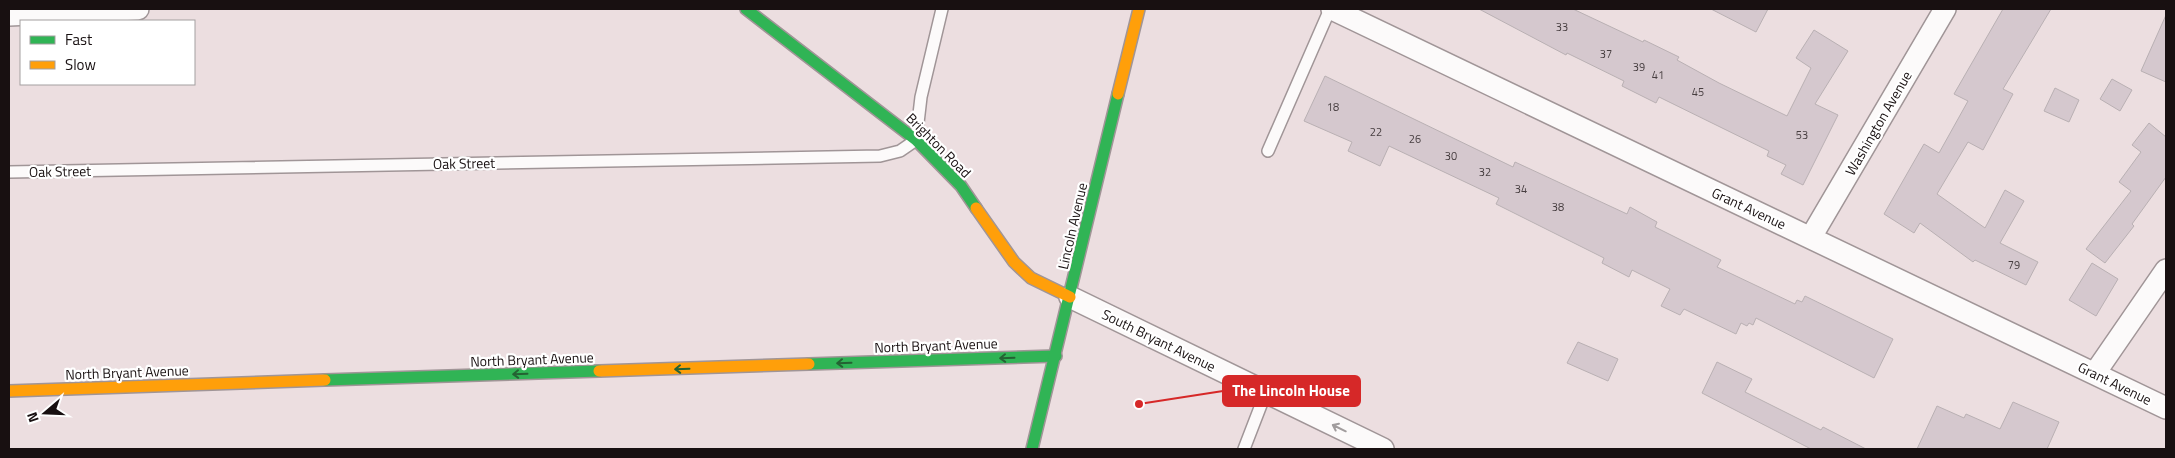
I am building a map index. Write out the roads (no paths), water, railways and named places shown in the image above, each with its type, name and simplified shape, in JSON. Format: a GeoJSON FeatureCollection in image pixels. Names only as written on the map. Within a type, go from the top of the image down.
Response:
{"type":"FeatureCollection","features":[{"type":"Feature","properties":{"kind":"street"},"geometry":{"type":"LineString","coordinates":[[9,15],[138,9]]}},
{"type":"Feature","properties":{"kind":"street","name":"Brighton Road"},"geometry":{"type":"LineString","coordinates":[[746,9],[916,140],[961,186],[1014,262],[1031,278],[1070,297]]}},
{"type":"Feature","properties":{"kind":"street","name":"Lincoln Avenue"},"geometry":{"type":"LineString","coordinates":[[1032,449],[1139,9]]}},
{"type":"Feature","properties":{"kind":"street","name":"Grant Avenue"},"geometry":{"type":"LineString","coordinates":[[1331,9],[2166,408]]}},
{"type":"Feature","properties":{"kind":"street","name":"Washington Avenue"},"geometry":{"type":"LineString","coordinates":[[1811,237],[1945,9]]}},
{"type":"Feature","properties":{"kind":"street"},"geometry":{"type":"LineString","coordinates":[[2095,373],[2166,270]]}},
{"type":"Feature","properties":{"kind":"street","name":"South Bryant Avenue"},"geometry":{"type":"LineString","coordinates":[[1070,297],[1383,449]]}},
{"type":"Feature","properties":{"kind":"street","name":"North Bryant Avenue"},"geometry":{"type":"LineString","coordinates":[[9,391],[1056,356]]}},
{"type":"Feature","properties":{"kind":"lane"},"geometry":{"type":"LineString","coordinates":[[916,140],[921,97],[942,9]]}},
{"type":"Feature","properties":{"kind":"lane"},"geometry":{"type":"LineString","coordinates":[[1268,151],[1331,9]]}},
{"type":"Feature","properties":{"kind":"lane","name":"Oak Street"},"geometry":{"type":"LineString","coordinates":[[9,172],[880,156],[900,151],[916,140]]}},
{"type":"Feature","properties":{"kind":"lane"},"geometry":{"type":"LineString","coordinates":[[1244,449],[1266,392]]}},
{"type":"Feature","properties":{"kind":"place","name":"The Lincoln House"},"geometry":{"type":"Point","coordinates":[1139,404]}}]}
